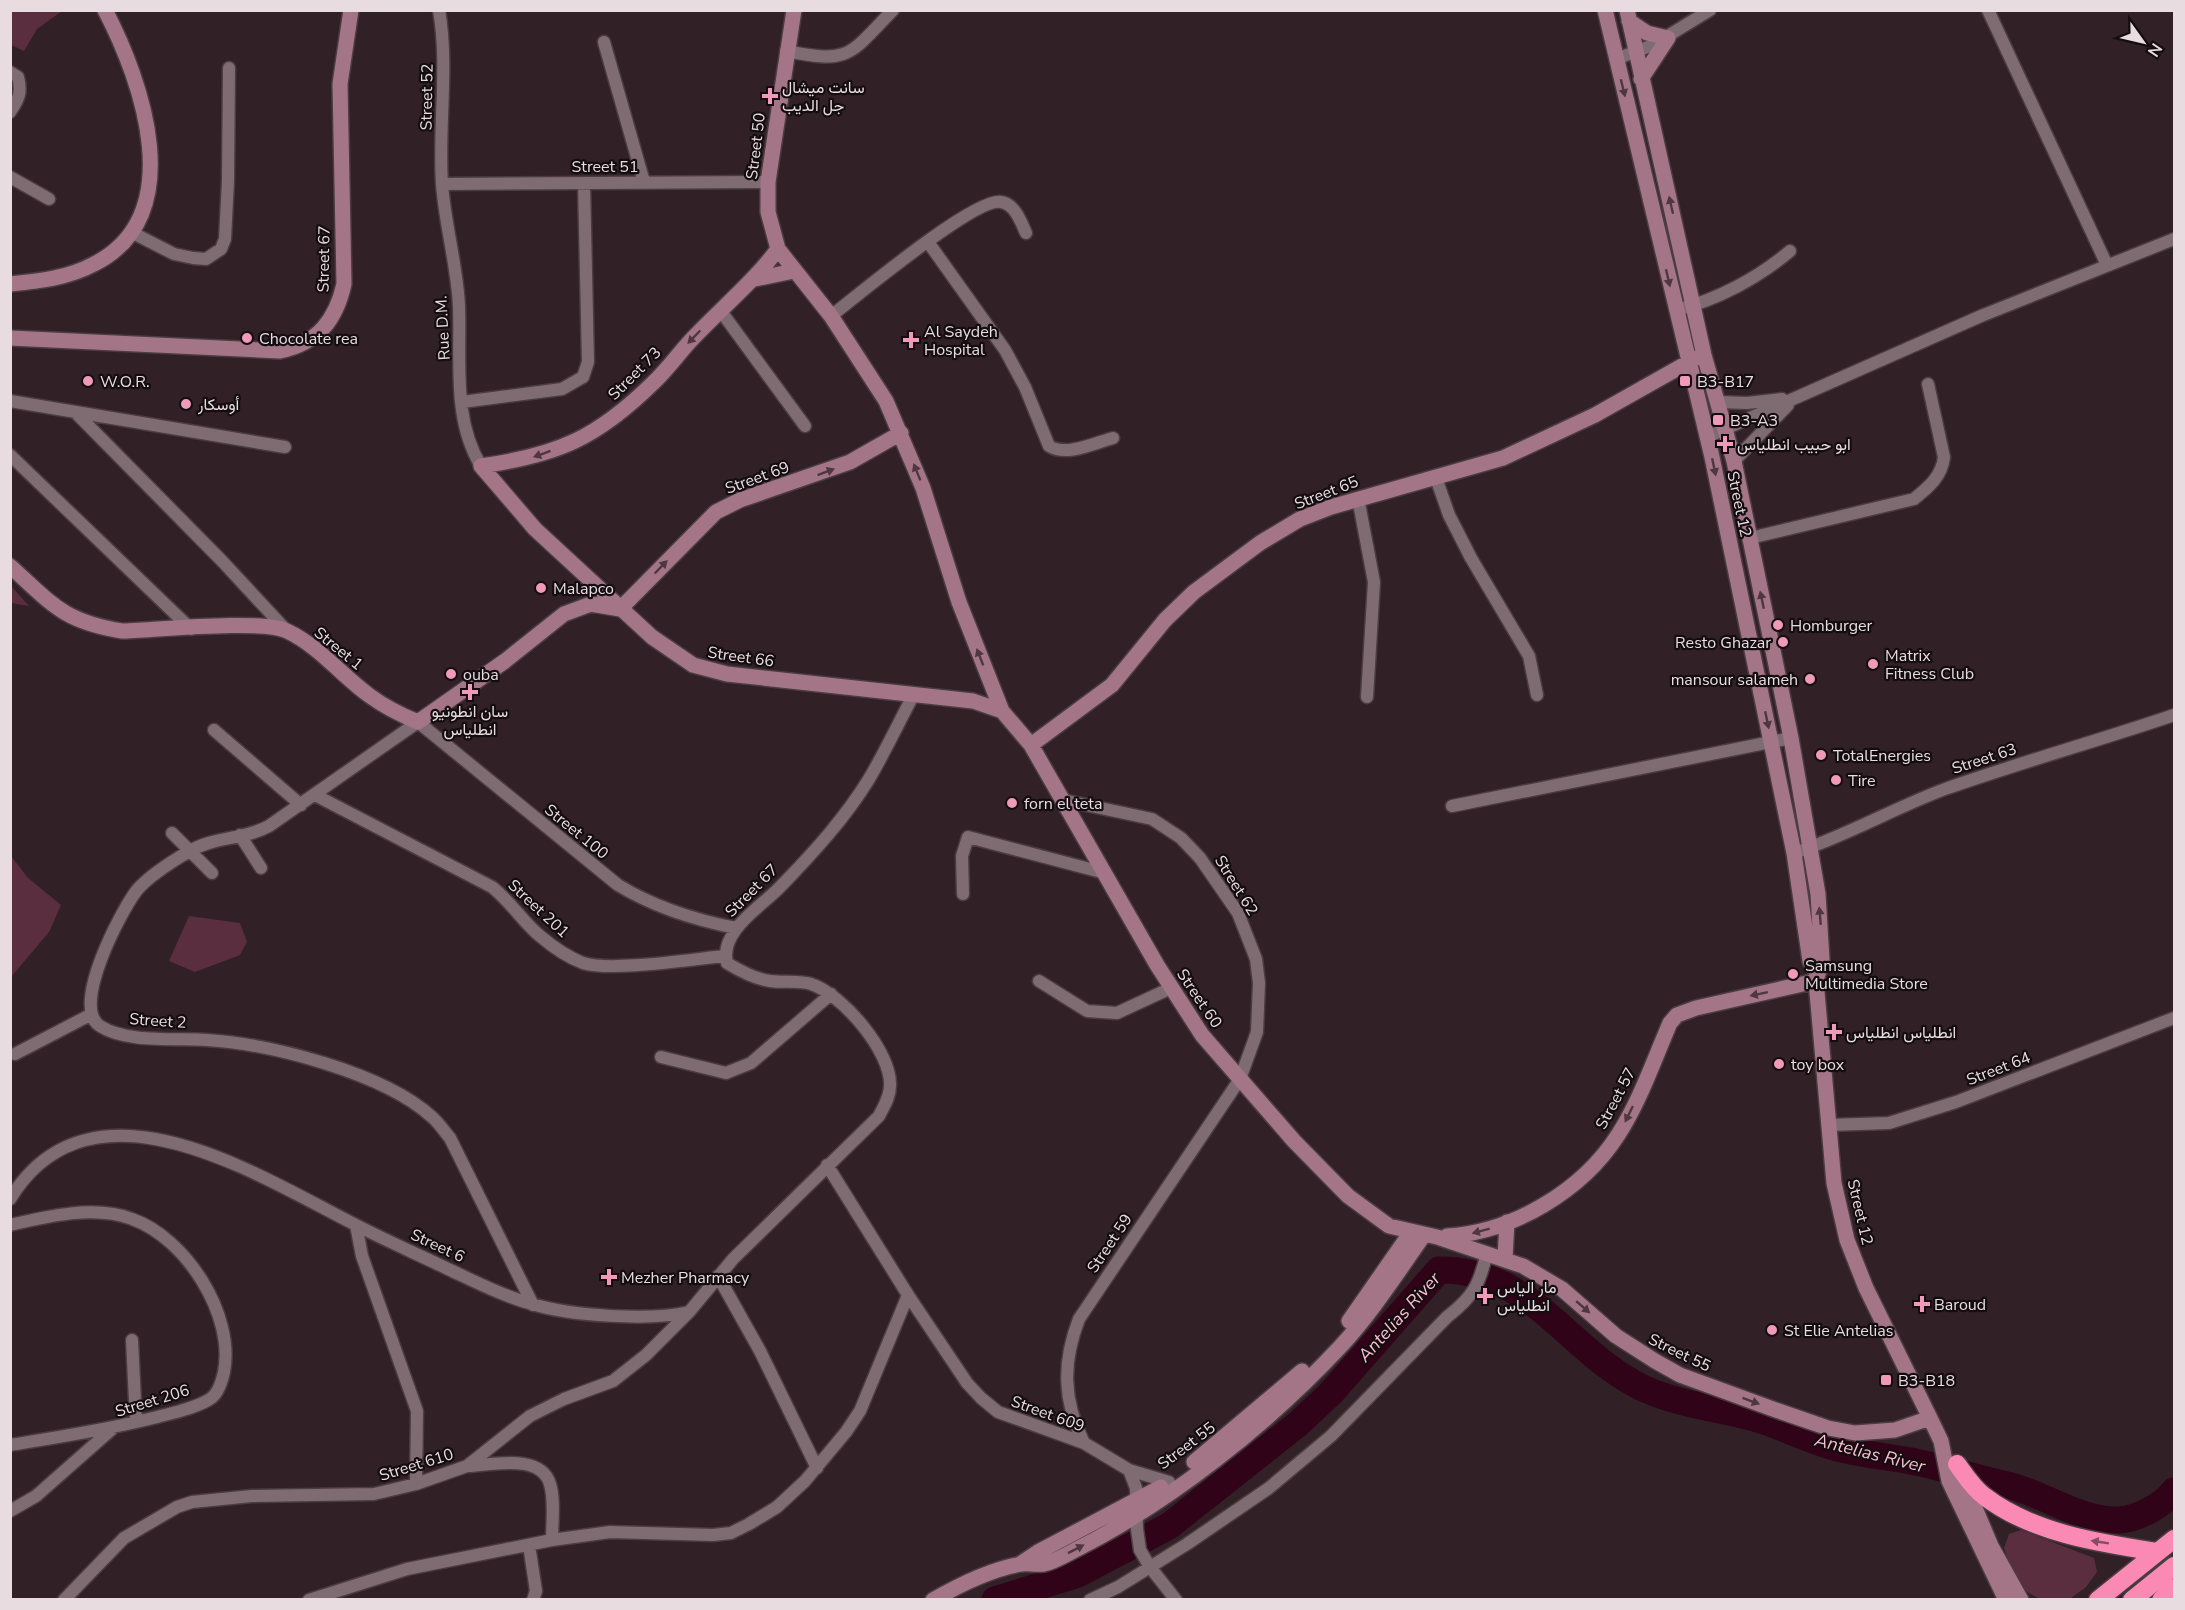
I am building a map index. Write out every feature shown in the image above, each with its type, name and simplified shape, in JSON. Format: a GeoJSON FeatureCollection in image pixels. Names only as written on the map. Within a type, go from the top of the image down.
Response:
{"type":"FeatureCollection","features":[{"type":"Feature","properties":{"kind":"highway"},"geometry":{"type":"LineString","coordinates":[[1950,1465],[1971,1488],[2010,1512],[2089,1540],[2157,1551]]}},
{"type":"Feature","properties":{"kind":"highway"},"geometry":{"type":"LineString","coordinates":[[2098,1599],[2175,1539]]}},
{"type":"Feature","properties":{"kind":"highway"},"geometry":{"type":"LineString","coordinates":[[2132,1599],[2175,1566]]}},
{"type":"Feature","properties":{"kind":"highway"},"geometry":{"type":"LineString","coordinates":[[2161,1599],[2175,1588]]}},
{"type":"Feature","properties":{"kind":"street"},"geometry":{"type":"LineString","coordinates":[[10,284],[47,280],[74,273],[97,263],[118,247],[131,232],[148,193],[151,171],[149,139],[131,66],[105,10]]}},
{"type":"Feature","properties":{"kind":"street","name":"Street 67"},"geometry":{"type":"LineString","coordinates":[[10,338],[280,351],[296,348],[321,332],[332,318],[340,302],[344,284],[340,84],[351,10]]}},
{"type":"Feature","properties":{"kind":"street","name":"Street 52"},"geometry":{"type":"LineString","coordinates":[[439,10],[444,42],[442,184]]}},
{"type":"Feature","properties":{"kind":"street","name":"Street 50"},"geometry":{"type":"LineString","coordinates":[[794,10],[768,182],[768,212],[778,249],[831,316],[873,379],[901,433],[923,488],[959,602],[1002,711]]}},
{"type":"Feature","properties":{"kind":"street"},"geometry":{"type":"LineString","coordinates":[[786,51],[821,58],[844,55],[863,41],[893,10]]}},
{"type":"Feature","properties":{"kind":"street","name":"Street 12"},"geometry":{"type":"LineString","coordinates":[[1605,10],[1707,437],[1794,853],[1810,961],[1816,977],[1834,1183],[1847,1240],[1866,1288],[1941,1441],[2006,1599]]}},
{"type":"Feature","properties":{"kind":"street"},"geometry":{"type":"LineString","coordinates":[[1616,59],[1636,53],[1668,38],[1710,10]]}},
{"type":"Feature","properties":{"kind":"street"},"geometry":{"type":"LineString","coordinates":[[1988,10],[2107,265]]}},
{"type":"Feature","properties":{"kind":"street"},"geometry":{"type":"LineString","coordinates":[[1628,16],[1647,33],[1668,38]]}},
{"type":"Feature","properties":{"kind":"street","name":"Street 12"},"geometry":{"type":"LineString","coordinates":[[1628,16],[1704,355],[1734,461],[1791,738],[1810,847],[1822,946],[1822,960],[1816,977]]}},
{"type":"Feature","properties":{"kind":"street"},"geometry":{"type":"LineString","coordinates":[[1641,79],[1648,64],[1668,38]]}},
{"type":"Feature","properties":{"kind":"street"},"geometry":{"type":"LineString","coordinates":[[604,42],[644,182]]}},
{"type":"Feature","properties":{"kind":"street"},"geometry":{"type":"LineString","coordinates":[[131,232],[174,254],[193,258],[206,259],[221,249],[225,239],[228,181],[229,68]]}},
{"type":"Feature","properties":{"kind":"street"},"geometry":{"type":"LineString","coordinates":[[10,72],[18,77],[21,96],[10,112]]}},
{"type":"Feature","properties":{"kind":"street"},"geometry":{"type":"LineString","coordinates":[[10,177],[49,199]]}},
{"type":"Feature","properties":{"kind":"street","name":"Street 51"},"geometry":{"type":"LineString","coordinates":[[442,184],[768,182]]}},
{"type":"Feature","properties":{"kind":"street"},"geometry":{"type":"LineString","coordinates":[[462,402],[562,389],[583,377],[588,362],[584,183]]}},
{"type":"Feature","properties":{"kind":"street","name":"Rue D.M."},"geometry":{"type":"LineString","coordinates":[[442,184],[458,303],[462,402],[470,448],[481,466]]}},
{"type":"Feature","properties":{"kind":"street"},"geometry":{"type":"LineString","coordinates":[[831,316],[958,220],[994,201],[1004,202],[1012,207],[1026,233]]}},
{"type":"Feature","properties":{"kind":"street"},"geometry":{"type":"LineString","coordinates":[[1707,437],[1981,316],[2175,239]]}},
{"type":"Feature","properties":{"kind":"street"},"geometry":{"type":"LineString","coordinates":[[928,242],[1005,350],[1025,387],[1049,446],[1069,450],[1113,438]]}},
{"type":"Feature","properties":{"kind":"street","name":"Street 73"},"geometry":{"type":"LineString","coordinates":[[481,466],[530,459],[577,441],[619,415],[655,381],[720,310],[755,279],[778,249]]}},
{"type":"Feature","properties":{"kind":"street"},"geometry":{"type":"LineString","coordinates":[[1676,310],[1694,306],[1766,271],[1790,251]]}},
{"type":"Feature","properties":{"kind":"street"},"geometry":{"type":"LineString","coordinates":[[755,279],[794,272]]}},
{"type":"Feature","properties":{"kind":"street"},"geometry":{"type":"LineString","coordinates":[[720,310],[805,426]]}},
{"type":"Feature","properties":{"kind":"street","name":"Street 65"},"geometry":{"type":"LineString","coordinates":[[1031,745],[1112,685],[1165,620],[1213,576],[1260,543],[1300,519],[1358,498],[1495,461],[1541,442],[1595,415],[1704,355]]}},
{"type":"Feature","properties":{"kind":"street"},"geometry":{"type":"LineString","coordinates":[[1750,538],[1914,499],[1926,489],[1943,468],[1944,457],[1928,384]]}},
{"type":"Feature","properties":{"kind":"street"},"geometry":{"type":"LineString","coordinates":[[1719,402],[1748,403],[1796,398]]}},
{"type":"Feature","properties":{"kind":"street"},"geometry":{"type":"LineString","coordinates":[[1734,461],[1768,423],[1796,398]]}},
{"type":"Feature","properties":{"kind":"street"},"geometry":{"type":"LineString","coordinates":[[10,401],[285,447]]}},
{"type":"Feature","properties":{"kind":"street"},"geometry":{"type":"LineString","coordinates":[[75,412],[214,553],[286,631]]}},
{"type":"Feature","properties":{"kind":"street","name":"Street 69"},"geometry":{"type":"LineString","coordinates":[[620,609],[716,512],[740,500],[842,465],[901,433]]}},
{"type":"Feature","properties":{"kind":"street"},"geometry":{"type":"LineString","coordinates":[[10,455],[191,629]]}},
{"type":"Feature","properties":{"kind":"street","name":"Street 66"},"geometry":{"type":"LineString","coordinates":[[481,466],[535,529],[620,609],[669,650],[702,670],[973,701],[1002,711]]}},
{"type":"Feature","properties":{"kind":"street"},"geometry":{"type":"LineString","coordinates":[[1436,478],[1449,515],[1471,558],[1528,656],[1537,695]]}},
{"type":"Feature","properties":{"kind":"street"},"geometry":{"type":"LineString","coordinates":[[1358,498],[1374,582],[1367,697]]}},
{"type":"Feature","properties":{"kind":"street","name":"Street 1"},"geometry":{"type":"LineString","coordinates":[[10,566],[62,613],[77,621],[122,631],[250,626],[286,631],[330,662],[369,696],[385,707],[418,722]]}},
{"type":"Feature","properties":{"kind":"street"},"geometry":{"type":"LineString","coordinates":[[15,1054],[90,1015],[96,973],[124,910],[138,889],[190,850],[221,838],[258,832],[301,805],[505,661],[564,614],[577,607],[591,604],[620,609]]}},
{"type":"Feature","properties":{"kind":"street","name":"Street 67"},"geometry":{"type":"LineString","coordinates":[[726,956],[736,928],[780,887],[832,832],[869,779],[914,694]]}},
{"type":"Feature","properties":{"kind":"street","name":"Street 60"},"geometry":{"type":"LineString","coordinates":[[1002,711],[1031,745],[1171,988],[1202,1035],[1348,1196],[1389,1226],[1424,1235]]}},
{"type":"Feature","properties":{"kind":"street","name":"Street 63"},"geometry":{"type":"LineString","coordinates":[[1794,853],[1944,790],[2175,715]]}},
{"type":"Feature","properties":{"kind":"street","name":"Street 100"},"geometry":{"type":"LineString","coordinates":[[418,722],[618,885],[634,895],[670,910],[736,928]]}},
{"type":"Feature","properties":{"kind":"street"},"geometry":{"type":"LineString","coordinates":[[214,730],[301,805]]}},
{"type":"Feature","properties":{"kind":"street"},"geometry":{"type":"LineString","coordinates":[[1452,806],[1791,738]]}},
{"type":"Feature","properties":{"kind":"street","name":"Street 201"},"geometry":{"type":"LineString","coordinates":[[315,795],[492,887],[504,896],[538,934],[567,956],[585,963],[635,964],[726,956]]}},
{"type":"Feature","properties":{"kind":"street","name":"Street 62"},"geometry":{"type":"LineString","coordinates":[[1063,800],[1142,816],[1158,822],[1181,838],[1200,858],[1238,913],[1256,959],[1260,1008],[1254,1040],[1240,1078]]}},
{"type":"Feature","properties":{"kind":"street"},"geometry":{"type":"LineString","coordinates":[[172,833],[212,873]]}},
{"type":"Feature","properties":{"kind":"street"},"geometry":{"type":"LineString","coordinates":[[240,836],[261,868]]}},
{"type":"Feature","properties":{"kind":"street"},"geometry":{"type":"LineString","coordinates":[[963,894],[962,856],[968,837],[1105,873]]}},
{"type":"Feature","properties":{"kind":"street"},"geometry":{"type":"LineString","coordinates":[[690,1311],[718,1276],[879,1116],[887,1102],[890,1086],[882,1053],[846,1008],[831,994],[809,983],[768,981],[741,972],[728,963],[726,956]]}},
{"type":"Feature","properties":{"kind":"street","name":"Street 57"},"geometry":{"type":"LineString","coordinates":[[1424,1235],[1461,1235],[1507,1222],[1562,1193],[1606,1151],[1624,1125],[1670,1023],[1677,1015],[1686,1010],[1816,977]]}},
{"type":"Feature","properties":{"kind":"street"},"geometry":{"type":"LineString","coordinates":[[1039,981],[1087,1011],[1117,1013],[1171,988]]}},
{"type":"Feature","properties":{"kind":"street"},"geometry":{"type":"LineString","coordinates":[[661,1057],[726,1073],[751,1063],[831,994]]}},
{"type":"Feature","properties":{"kind":"street","name":"Street 2"},"geometry":{"type":"LineString","coordinates":[[90,1015],[96,1024],[111,1032],[136,1038],[248,1044],[341,1070],[392,1090],[432,1117],[450,1138],[533,1305]]}},
{"type":"Feature","properties":{"kind":"street","name":"Street 64"},"geometry":{"type":"LineString","coordinates":[[1829,1125],[1889,1123],[1956,1102],[2175,1018]]}},
{"type":"Feature","properties":{"kind":"street","name":"Street 59"},"geometry":{"type":"LineString","coordinates":[[1084,1443],[1068,1403],[1066,1382],[1069,1350],[1079,1319],[1240,1078]]}},
{"type":"Feature","properties":{"kind":"street","name":"Street 6"},"geometry":{"type":"LineString","coordinates":[[10,1199],[22,1180],[39,1163],[72,1145],[102,1137],[126,1135],[182,1144],[213,1154],[356,1225],[501,1293],[533,1305],[592,1314],[672,1316],[690,1311]]}},
{"type":"Feature","properties":{"kind":"street","name":"Street 609"},"geometry":{"type":"LineString","coordinates":[[827,1166],[908,1295],[967,1383],[998,1413],[1084,1443],[1129,1470],[1169,1482]]}},
{"type":"Feature","properties":{"kind":"street","name":"Street 206"},"geometry":{"type":"LineString","coordinates":[[10,1225],[94,1213],[131,1218],[167,1239],[191,1264],[220,1316],[226,1360],[222,1382],[212,1398],[112,1429],[10,1445]]}},
{"type":"Feature","properties":{"kind":"street"},"geometry":{"type":"LineString","coordinates":[[1505,1258],[1507,1222]]}},
{"type":"Feature","properties":{"kind":"street"},"geometry":{"type":"LineString","coordinates":[[356,1225],[362,1256],[417,1411],[416,1484]]}},
{"type":"Feature","properties":{"kind":"street"},"geometry":{"type":"LineString","coordinates":[[1136,1516],[1232,1447],[1307,1381],[1341,1346],[1424,1235]]}},
{"type":"Feature","properties":{"kind":"street","name":"Street 55"},"geometry":{"type":"LineString","coordinates":[[933,1599],[954,1588],[1020,1564],[1038,1552],[1136,1516],[1169,1482],[1230,1434],[1309,1366],[1424,1235],[1486,1259],[1505,1258],[1534,1272],[1562,1289],[1642,1354],[1680,1375],[1719,1390],[1818,1424],[1856,1433],[1895,1430],[1930,1418]]}},
{"type":"Feature","properties":{"kind":"street"},"geometry":{"type":"LineString","coordinates":[[1090,1599],[1150,1568],[1269,1488],[1331,1436],[1448,1317],[1468,1301],[1478,1285],[1486,1259]]}},
{"type":"Feature","properties":{"kind":"street"},"geometry":{"type":"LineString","coordinates":[[718,1276],[760,1351],[817,1468]]}},
{"type":"Feature","properties":{"kind":"street"},"geometry":{"type":"LineString","coordinates":[[309,1599],[407,1569],[552,1540],[610,1532],[713,1535],[731,1533],[777,1507],[817,1468],[846,1432],[860,1411],[908,1295]]}},
{"type":"Feature","properties":{"kind":"street","name":"Street 610"},"geometry":{"type":"LineString","coordinates":[[64,1599],[123,1538],[177,1507],[252,1496],[374,1494],[416,1484],[467,1466],[530,1416],[564,1399],[613,1381],[646,1355],[690,1311]]}},
{"type":"Feature","properties":{"kind":"street"},"geometry":{"type":"LineString","coordinates":[[132,1340],[136,1422]]}},
{"type":"Feature","properties":{"kind":"street"},"geometry":{"type":"LineString","coordinates":[[10,1511],[36,1496],[81,1459],[112,1429]]}},
{"type":"Feature","properties":{"kind":"street"},"geometry":{"type":"LineString","coordinates":[[467,1466],[530,1464],[545,1473],[551,1485],[552,1540]]}},
{"type":"Feature","properties":{"kind":"street"},"geometry":{"type":"LineString","coordinates":[[1129,1470],[1135,1479],[1140,1550],[1150,1568],[1176,1599]]}},
{"type":"Feature","properties":{"kind":"street"},"geometry":{"type":"LineString","coordinates":[[1971,1488],[1991,1546],[2021,1599]]}},
{"type":"Feature","properties":{"kind":"street"},"geometry":{"type":"LineString","coordinates":[[529,1545],[536,1592],[533,1599]]}},
{"type":"Feature","properties":{"kind":"shaded area"},"geometry":{"type":"Polygon","coordinates":[[[11,10],[62,11],[37,29],[24,51],[11,45],[11,10]]]}},
{"type":"Feature","properties":{"kind":"shaded area"},"geometry":{"type":"Polygon","coordinates":[[[11,586],[29,606],[11,603],[11,586]]]}},
{"type":"Feature","properties":{"kind":"shaded area"},"geometry":{"type":"Polygon","coordinates":[[[11,856],[28,878],[61,905],[49,932],[11,977],[11,856]]]}},
{"type":"Feature","properties":{"kind":"shaded area"},"geometry":{"type":"Polygon","coordinates":[[[189,916],[240,923],[247,942],[240,955],[195,972],[169,961],[189,916]]]}},
{"type":"Feature","properties":{"kind":"shaded area"},"geometry":{"type":"Polygon","coordinates":[[[2021,1530],[2094,1558],[2097,1572],[2086,1587],[2071,1598],[2040,1599],[2027,1592],[2012,1571],[2004,1548],[2009,1534],[2021,1530]]]}},
{"type":"Feature","properties":{"kind":"waterway","name":"Antelias River"},"geometry":{"type":"LineString","coordinates":[[995,1600],[1078,1574],[1169,1526],[1298,1424],[1331,1393],[1439,1270],[1472,1273],[1500,1283],[1549,1316],[1618,1374],[1645,1389],[1672,1399],[1754,1418],[1841,1449],[1923,1463],[2018,1488],[2074,1511],[2104,1519],[2119,1520],[2142,1514],[2174,1491]]}},
{"type":"Feature","properties":{"kind":"place","name":"سانت ميشال جل الديب"},"geometry":{"type":"Point","coordinates":[770,96]}},
{"type":"Feature","properties":{"kind":"place","name":"Chocolate rea"},"geometry":{"type":"Point","coordinates":[247,338]}},
{"type":"Feature","properties":{"kind":"place","name":"Al Saydeh Hospital"},"geometry":{"type":"Point","coordinates":[911,340]}},
{"type":"Feature","properties":{"kind":"place","name":"W.O.R."},"geometry":{"type":"Point","coordinates":[88,381]}},
{"type":"Feature","properties":{"kind":"place","name":"B3-B17"},"geometry":{"type":"Point","coordinates":[1685,381]}},
{"type":"Feature","properties":{"kind":"place","name":"أوسكار"},"geometry":{"type":"Point","coordinates":[186,404]}},
{"type":"Feature","properties":{"kind":"place","name":"B3-A3"},"geometry":{"type":"Point","coordinates":[1718,420]}},
{"type":"Feature","properties":{"kind":"place","name":"ابو حبيب انطلياس"},"geometry":{"type":"Point","coordinates":[1725,444]}},
{"type":"Feature","properties":{"kind":"place","name":"Malapco"},"geometry":{"type":"Point","coordinates":[541,588]}},
{"type":"Feature","properties":{"kind":"place","name":"Homburger"},"geometry":{"type":"Point","coordinates":[1778,625]}},
{"type":"Feature","properties":{"kind":"place","name":"Resto Ghazar"},"geometry":{"type":"Point","coordinates":[1783,642]}},
{"type":"Feature","properties":{"kind":"place","name":"Matrix Fitness Club"},"geometry":{"type":"Point","coordinates":[1873,664]}},
{"type":"Feature","properties":{"kind":"place","name":"ouba"},"geometry":{"type":"Point","coordinates":[451,674]}},
{"type":"Feature","properties":{"kind":"place","name":"mansour salameh"},"geometry":{"type":"Point","coordinates":[1810,679]}},
{"type":"Feature","properties":{"kind":"place","name":"سان انطونيو انطلياس"},"geometry":{"type":"Point","coordinates":[470,692]}},
{"type":"Feature","properties":{"kind":"place","name":"TotalEnergies"},"geometry":{"type":"Point","coordinates":[1821,755]}},
{"type":"Feature","properties":{"kind":"place","name":"Tire"},"geometry":{"type":"Point","coordinates":[1836,780]}},
{"type":"Feature","properties":{"kind":"place","name":"forn el teta"},"geometry":{"type":"Point","coordinates":[1012,803]}},
{"type":"Feature","properties":{"kind":"place","name":"Samsung Multimedia Store"},"geometry":{"type":"Point","coordinates":[1793,974]}},
{"type":"Feature","properties":{"kind":"place","name":"انطلياس انطلياس"},"geometry":{"type":"Point","coordinates":[1834,1032]}},
{"type":"Feature","properties":{"kind":"place","name":"toy box"},"geometry":{"type":"Point","coordinates":[1779,1064]}},
{"type":"Feature","properties":{"kind":"place","name":"Mezher Pharmacy"},"geometry":{"type":"Point","coordinates":[609,1277]}},
{"type":"Feature","properties":{"kind":"place","name":"مار الياس انطلياس"},"geometry":{"type":"Point","coordinates":[1485,1296]}},
{"type":"Feature","properties":{"kind":"place","name":"Baroud"},"geometry":{"type":"Point","coordinates":[1922,1304]}},
{"type":"Feature","properties":{"kind":"place","name":"St Elie Antelias"},"geometry":{"type":"Point","coordinates":[1772,1330]}},
{"type":"Feature","properties":{"kind":"place","name":"B3-B18"},"geometry":{"type":"Point","coordinates":[1886,1380]}}]}
